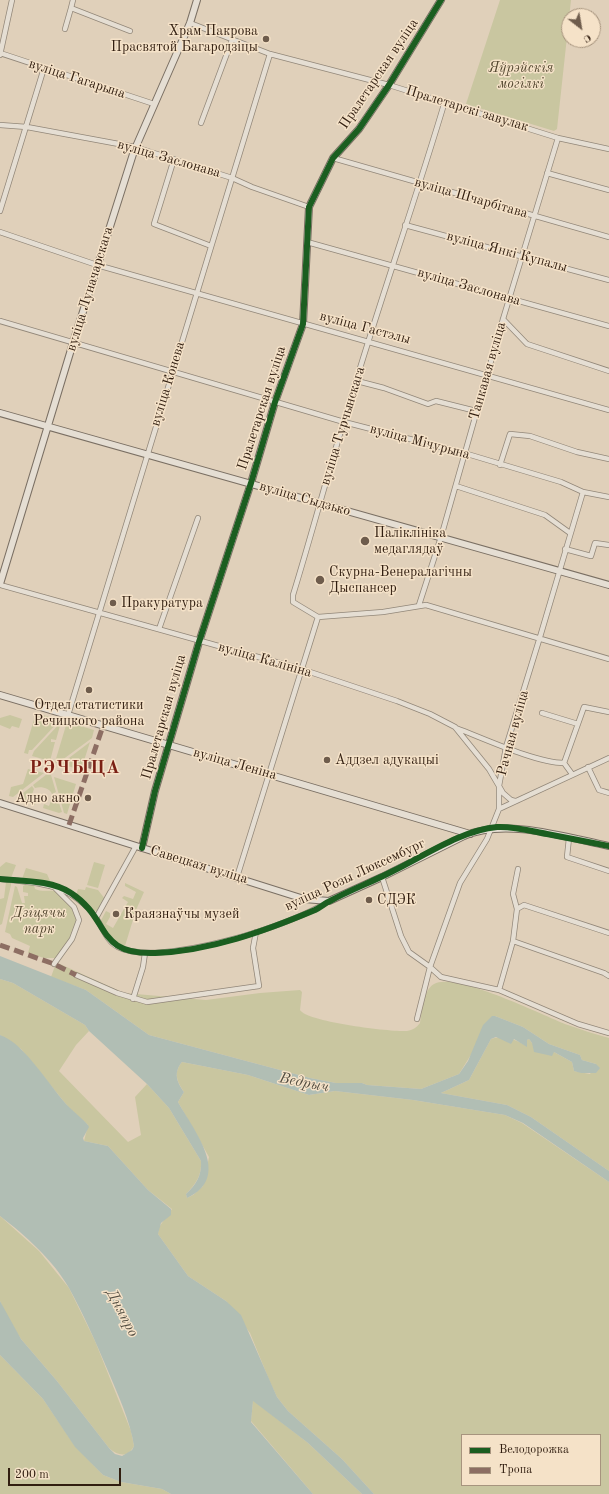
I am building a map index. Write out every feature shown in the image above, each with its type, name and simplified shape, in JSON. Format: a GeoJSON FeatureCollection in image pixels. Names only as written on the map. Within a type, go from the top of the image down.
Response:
{"type":"FeatureCollection","features":[{"type":"Feature","properties":{"kind":"street"},"geometry":{"type":"LineString","coordinates":[[0,54],[12,0]]}},
{"type":"Feature","properties":{"kind":"street"},"geometry":{"type":"LineString","coordinates":[[65,29],[73,0]]}},
{"type":"Feature","properties":{"kind":"street","name":"вуліца Луначарскага"},"geometry":{"type":"LineString","coordinates":[[0,584],[97,264],[135,147],[190,23],[197,0]]}},
{"type":"Feature","properties":{"kind":"street","name":"Пралетарская вуліца"},"geometry":{"type":"LineString","coordinates":[[142,848],[155,791],[199,642],[251,483],[275,402],[303,324],[309,207],[333,158],[354,135],[389,85],[442,0]]}},
{"type":"Feature","properties":{"kind":"street"},"geometry":{"type":"LineString","coordinates":[[71,8],[130,31]]}},
{"type":"Feature","properties":{"kind":"street","name":"Пралетарскі завулак"},"geometry":{"type":"LineString","coordinates":[[190,23],[270,54],[445,101],[558,138],[609,149]]}},
{"type":"Feature","properties":{"kind":"street"},"geometry":{"type":"LineString","coordinates":[[201,123],[232,40]]}},
{"type":"Feature","properties":{"kind":"street","name":"вуліца Гагарына"},"geometry":{"type":"LineString","coordinates":[[0,54],[154,104]]}},
{"type":"Feature","properties":{"kind":"street","name":"вуліца Конева"},"geometry":{"type":"LineString","coordinates":[[68,715],[146,454],[270,54]]}},
{"type":"Feature","properties":{"kind":"street"},"geometry":{"type":"LineString","coordinates":[[0,211],[44,68]]}},
{"type":"Feature","properties":{"kind":"street","name":"вуліца Турчынскага"},"geometry":{"type":"LineString","coordinates":[[318,617],[293,602],[293,595],[344,422],[445,101]]}},
{"type":"Feature","properties":{"kind":"street","name":"вуліца Заслонава"},"geometry":{"type":"LineString","coordinates":[[0,125],[27,126],[135,147],[232,178],[252,187],[309,207]]}},
{"type":"Feature","properties":{"kind":"street","name":"Танкавая вуліца"},"geometry":{"type":"LineString","coordinates":[[419,605],[441,537],[476,411],[558,138]]}},
{"type":"Feature","properties":{"kind":"street","name":"вуліца Шчарбітава"},"geometry":{"type":"LineString","coordinates":[[333,158],[609,237]]}},
{"type":"Feature","properties":{"kind":"street"},"geometry":{"type":"LineString","coordinates":[[174,159],[154,224],[211,246]]}},
{"type":"Feature","properties":{"kind":"street"},"geometry":{"type":"LineString","coordinates":[[547,173],[609,190]]}},
{"type":"Feature","properties":{"kind":"street","name":"вуліца Янкі Купалы"},"geometry":{"type":"LineString","coordinates":[[405,225],[522,255],[609,280]]}},
{"type":"Feature","properties":{"kind":"street","name":"вуліца Гастэлы"},"geometry":{"type":"LineString","coordinates":[[0,232],[97,264],[196,293],[609,410]]}},
{"type":"Feature","properties":{"kind":"street","name":"вуліца Заслонава"},"geometry":{"type":"LineString","coordinates":[[307,242],[609,326]]}},
{"type":"Feature","properties":{"kind":"street"},"geometry":{"type":"LineString","coordinates":[[503,319],[527,344],[609,371]]}},
{"type":"Feature","properties":{"kind":"street","name":"вуліца Мічурына"},"geometry":{"type":"LineString","coordinates":[[0,321],[344,422],[464,453],[561,482],[583,492],[609,498]]}},
{"type":"Feature","properties":{"kind":"street"},"geometry":{"type":"LineString","coordinates":[[357,381],[384,388],[428,404],[436,401],[476,411]]}},
{"type":"Feature","properties":{"kind":"street","name":"вуліца Сыдзько"},"geometry":{"type":"LineString","coordinates":[[0,413],[609,585]]}},
{"type":"Feature","properties":{"kind":"street"},"geometry":{"type":"LineString","coordinates":[[500,465],[510,434],[530,436],[577,452],[609,459]]}},
{"type":"Feature","properties":{"kind":"street"},"geometry":{"type":"LineString","coordinates":[[456,486],[545,515],[570,533]]}},
{"type":"Feature","properties":{"kind":"street","name":"Рачная вуліца"},"geometry":{"type":"LineString","coordinates":[[417,1019],[430,967],[460,883],[487,839],[499,809],[499,786],[506,747],[583,492]]}},
{"type":"Feature","properties":{"kind":"street"},"geometry":{"type":"LineString","coordinates":[[159,630],[198,518]]}},
{"type":"Feature","properties":{"kind":"street"},"geometry":{"type":"LineString","coordinates":[[565,549],[592,556],[596,543],[609,545]]}},
{"type":"Feature","properties":{"kind":"street","name":"вуліца Калініна"},"geometry":{"type":"LineString","coordinates":[[0,584],[199,642],[301,669],[397,701],[430,714],[455,727],[489,768],[499,786]]}},
{"type":"Feature","properties":{"kind":"street"},"geometry":{"type":"LineString","coordinates":[[238,877],[318,617],[383,612],[426,605],[540,637],[609,659]]}},
{"type":"Feature","properties":{"kind":"street","name":"вуліца Леніна"},"geometry":{"type":"LineString","coordinates":[[0,695],[470,834]]}},
{"type":"Feature","properties":{"kind":"street"},"geometry":{"type":"LineString","coordinates":[[564,763],[584,707],[609,712]]}},
{"type":"Feature","properties":{"kind":"street"},"geometry":{"type":"LineString","coordinates":[[542,713],[578,724]]}},
{"type":"Feature","properties":{"kind":"street"},"geometry":{"type":"LineString","coordinates":[[455,727],[506,747],[554,763],[564,763]]}},
{"type":"Feature","properties":{"kind":"street"},"geometry":{"type":"LineString","coordinates":[[499,809],[609,758]]}},
{"type":"Feature","properties":{"kind":"street"},"geometry":{"type":"LineString","coordinates":[[564,763],[572,774]]}},
{"type":"Feature","properties":{"kind":"street"},"geometry":{"type":"LineString","coordinates":[[588,767],[600,790],[609,792]]}},
{"type":"Feature","properties":{"kind":"street"},"geometry":{"type":"LineString","coordinates":[[499,786],[511,800],[515,801]]}},
{"type":"Feature","properties":{"kind":"street","name":"Савецкая вуліца"},"geometry":{"type":"LineString","coordinates":[[0,803],[304,898],[329,901]]}},
{"type":"Feature","properties":{"kind":"street","name":"вуліца Розы Люксембург"},"geometry":{"type":"LineString","coordinates":[[0,879],[54,887],[70,892],[96,918],[109,940],[117,947],[133,953],[156,953],[191,950],[256,932],[317,909],[329,901],[470,834],[492,828],[520,829],[609,846]]}},
{"type":"Feature","properties":{"kind":"street"},"geometry":{"type":"LineString","coordinates":[[569,838],[567,857],[609,871]]}},
{"type":"Feature","properties":{"kind":"street"},"geometry":{"type":"LineString","coordinates":[[96,918],[136,846]]}},
{"type":"Feature","properties":{"kind":"street"},"geometry":{"type":"LineString","coordinates":[[499,990],[513,941],[517,908],[514,904],[513,894],[518,869]]}},
{"type":"Feature","properties":{"kind":"street","name":"вуліца Розы Люксембург"},"geometry":{"type":"LineString","coordinates":[[382,877],[401,936],[409,952],[430,967]]}},
{"type":"Feature","properties":{"kind":"street"},"geometry":{"type":"LineString","coordinates":[[54,887],[74,907],[79,920],[72,939],[54,964]]}},
{"type":"Feature","properties":{"kind":"street"},"geometry":{"type":"LineString","coordinates":[[517,908],[524,905],[609,933]]}},
{"type":"Feature","properties":{"kind":"street"},"geometry":{"type":"LineString","coordinates":[[76,975],[133,999],[147,1002],[259,986],[253,948],[256,932]]}},
{"type":"Feature","properties":{"kind":"street"},"geometry":{"type":"LineString","coordinates":[[513,941],[609,976]]}},
{"type":"Feature","properties":{"kind":"street"},"geometry":{"type":"LineString","coordinates":[[133,999],[143,967],[145,953]]}},
{"type":"Feature","properties":{"kind":"street"},"geometry":{"type":"LineString","coordinates":[[430,967],[441,977],[499,990],[578,1024],[609,1033]]}},
{"type":"Feature","properties":{"kind":"green space","name":"Яўрэйскія могілкі"},"geometry":{"type":"Polygon","coordinates":[[[500,0],[571,0],[570,8],[561,8],[561,48],[566,48],[557,129],[554,131],[466,104],[500,0]]]}},
{"type":"Feature","properties":{"kind":"green space"},"geometry":{"type":"Polygon","coordinates":[[[36,713],[60,720],[32,750],[29,750],[28,754],[24,753],[36,713]]]}},
{"type":"Feature","properties":{"kind":"green space"},"geometry":{"type":"Polygon","coordinates":[[[10,715],[22,719],[19,728],[12,726],[10,729],[0,725],[0,718],[10,715]]]}},
{"type":"Feature","properties":{"kind":"green space"},"geometry":{"type":"Polygon","coordinates":[[[61,722],[56,740],[51,739],[51,742],[55,742],[50,761],[32,756],[34,751],[61,722]]]}},
{"type":"Feature","properties":{"kind":"green space"},"geometry":{"type":"Polygon","coordinates":[[[67,722],[94,730],[92,738],[58,763],[55,762],[67,722]]]}},
{"type":"Feature","properties":{"kind":"green space"},"geometry":{"type":"Polygon","coordinates":[[[90,742],[81,770],[61,764],[90,742]]]}},
{"type":"Feature","properties":{"kind":"green space"},"geometry":{"type":"Polygon","coordinates":[[[28,769],[44,773],[13,797],[9,796],[11,787],[23,784],[28,769]]]}},
{"type":"Feature","properties":{"kind":"green space"},"geometry":{"type":"Polygon","coordinates":[[[47,774],[51,775],[56,792],[52,794],[47,789],[42,787],[35,788],[33,785],[47,774]]]}},
{"type":"Feature","properties":{"kind":"green space"},"geometry":{"type":"Polygon","coordinates":[[[54,777],[76,784],[67,814],[64,813],[54,777]]]}},
{"type":"Feature","properties":{"kind":"green space"},"geometry":{"type":"Polygon","coordinates":[[[32,786],[34,789],[30,800],[36,802],[35,805],[17,799],[18,797],[32,786]]]}},
{"type":"Feature","properties":{"kind":"green space"},"geometry":{"type":"Polygon","coordinates":[[[56,794],[62,812],[59,813],[43,808],[44,804],[49,806],[53,796],[56,794]]]}},
{"type":"Feature","properties":{"kind":"green space"},"geometry":{"type":"Polygon","coordinates":[[[6,862],[16,865],[11,878],[0,876],[0,867],[6,862]]]}},
{"type":"Feature","properties":{"kind":"green space"},"geometry":{"type":"Polygon","coordinates":[[[94,862],[105,865],[98,888],[87,885],[94,862]]]}},
{"type":"Feature","properties":{"kind":"green space"},"geometry":{"type":"Polygon","coordinates":[[[26,868],[47,874],[51,883],[22,879],[26,868]]]}},
{"type":"Feature","properties":{"kind":"green space"},"geometry":{"type":"Polygon","coordinates":[[[6,882],[11,883],[11,885],[2,924],[0,925],[0,899],[4,898],[6,882]]]}},
{"type":"Feature","properties":{"kind":"green space"},"geometry":{"type":"Polygon","coordinates":[[[125,883],[144,892],[136,910],[125,946],[113,940],[100,922],[106,911],[110,913],[110,917],[106,924],[113,928],[128,902],[122,898],[124,896],[133,899],[136,892],[125,886],[125,883]]]}},
{"type":"Feature","properties":{"kind":"green space","name":"Дзіцячы парк"},"geometry":{"type":"Polygon","coordinates":[[[27,884],[34,885],[35,889],[38,890],[58,892],[72,908],[78,920],[71,939],[56,958],[44,958],[28,953],[30,946],[12,938],[10,934],[5,932],[15,886],[17,887],[22,903],[25,903],[24,896],[28,896],[28,893],[23,892],[23,886],[27,884]]]}},
{"type":"Feature","properties":{"kind":"green space"},"geometry":{"type":"Polygon","coordinates":[[[86,887],[98,890],[105,899],[98,911],[93,911],[76,895],[78,889],[85,890],[86,887]]]}},
{"type":"Feature","properties":{"kind":"green space"},"geometry":{"type":"Polygon","coordinates":[[[60,964],[124,993],[206,1000],[260,993],[300,990],[302,992],[300,1010],[306,1014],[333,1022],[398,1031],[411,1030],[420,1023],[425,996],[430,987],[434,984],[445,982],[460,984],[500,996],[568,1025],[609,1038],[609,1171],[531,1117],[507,1105],[441,1093],[469,1080],[491,1039],[501,1037],[510,1038],[527,1046],[527,1040],[529,1039],[532,1043],[554,1052],[572,1062],[574,1071],[590,1074],[596,1064],[582,1060],[580,1055],[549,1044],[523,1027],[495,1016],[459,1074],[421,1089],[367,1085],[362,1083],[336,1083],[310,1078],[149,1035],[86,990],[51,977],[55,966],[60,964]]]}},
{"type":"Feature","properties":{"kind":"green space"},"geometry":{"type":"Polygon","coordinates":[[[0,979],[13,983],[85,1025],[89,1031],[76,1045],[59,1071],[128,1142],[141,1135],[135,1097],[147,1084],[169,1108],[201,1161],[199,1175],[193,1187],[186,1194],[187,1198],[203,1186],[209,1157],[178,1102],[184,1092],[177,1077],[179,1066],[182,1062],[248,1075],[309,1095],[335,1091],[413,1100],[505,1115],[522,1123],[609,1182],[609,1494],[374,1494],[342,1459],[288,1411],[277,1397],[250,1333],[226,1301],[188,1276],[158,1234],[159,1227],[172,1209],[148,1190],[108,1146],[84,1141],[88,1125],[70,1109],[21,1049],[0,1035],[0,979]]]}},
{"type":"Feature","properties":{"kind":"green space"},"geometry":{"type":"Polygon","coordinates":[[[0,1216],[39,1251],[69,1288],[95,1341],[131,1431],[134,1446],[132,1450],[126,1454],[116,1453],[109,1448],[57,1381],[21,1339],[8,1319],[0,1301],[0,1216]]]}},
{"type":"Feature","properties":{"kind":"green space"},"geometry":{"type":"Polygon","coordinates":[[[0,1355],[43,1399],[75,1446],[103,1475],[121,1482],[162,1489],[171,1494],[0,1494],[0,1355]]]}},
{"type":"Feature","properties":{"kind":"green space"},"geometry":{"type":"Polygon","coordinates":[[[253,1400],[308,1443],[362,1494],[313,1494],[251,1421],[253,1400]]]}},
{"type":"Feature","properties":{"kind":"water","name":"Ведрыч"},"geometry":{"type":"Polygon","coordinates":[[[0,956],[86,990],[149,1035],[310,1078],[336,1083],[362,1083],[367,1085],[421,1089],[459,1074],[468,1061],[483,1025],[492,1016],[495,1016],[523,1027],[549,1044],[580,1055],[582,1060],[596,1064],[600,1068],[596,1073],[581,1073],[574,1071],[572,1062],[554,1052],[552,1056],[534,1052],[532,1043],[529,1039],[527,1040],[527,1047],[514,1039],[511,1044],[496,1037],[491,1039],[469,1080],[441,1093],[507,1105],[531,1117],[609,1171],[609,1182],[523,1123],[505,1115],[413,1100],[335,1091],[309,1095],[248,1075],[182,1062],[179,1066],[177,1077],[179,1085],[184,1092],[178,1102],[200,1140],[206,1153],[209,1166],[207,1178],[200,1189],[187,1198],[186,1194],[193,1187],[199,1175],[201,1161],[169,1108],[147,1084],[89,1031],[85,1025],[13,983],[0,979],[0,956]]]}},
{"type":"Feature","properties":{"kind":"water","name":"Дняпро"},"geometry":{"type":"Polygon","coordinates":[[[0,1035],[19,1047],[70,1108],[88,1125],[89,1127],[83,1138],[84,1141],[108,1146],[148,1190],[171,1209],[171,1215],[161,1223],[158,1234],[188,1276],[226,1301],[241,1315],[277,1397],[288,1411],[342,1459],[374,1494],[362,1494],[308,1443],[253,1401],[251,1422],[313,1494],[171,1494],[162,1489],[121,1482],[103,1475],[75,1447],[43,1399],[0,1355],[0,1301],[21,1339],[57,1381],[109,1448],[115,1454],[122,1456],[132,1450],[134,1446],[132,1436],[123,1408],[90,1329],[69,1288],[47,1258],[19,1231],[0,1216],[0,1035]]]}},
{"type":"Feature","properties":{"kind":"marked path"},"geometry":{"type":"LineString","coordinates":[[69,825],[103,726]]}},
{"type":"Feature","properties":{"kind":"marked path"},"geometry":{"type":"LineString","coordinates":[[0,945],[54,964],[76,975]]}},
{"type":"Feature","properties":{"kind":"cycle path"},"geometry":{"type":"LineString","coordinates":[[142,848],[155,791],[199,642],[251,483],[275,402],[303,324],[309,207],[333,158],[359,129],[389,85],[441,0]]}},
{"type":"Feature","properties":{"kind":"cycle path"},"geometry":{"type":"LineString","coordinates":[[0,879],[46,883],[63,889],[84,903],[113,942],[122,948],[136,952],[155,953],[217,944],[237,939],[277,925],[315,910],[326,903],[385,875],[444,844],[484,829],[497,827],[516,828],[609,846]]}},
{"type":"Feature","properties":{"kind":"place","name":"Храм Пакрова Прасвятой Багародзіцы"},"geometry":{"type":"Point","coordinates":[266,39]}},
{"type":"Feature","properties":{"kind":"place","name":"Паліклініка медаглядаў"},"geometry":{"type":"Point","coordinates":[365,541]}},
{"type":"Feature","properties":{"kind":"place","name":"Скурна-Венералагічны Дыспансер"},"geometry":{"type":"Point","coordinates":[320,580]}},
{"type":"Feature","properties":{"kind":"place","name":"Пракуратура"},"geometry":{"type":"Point","coordinates":[113,603]}},
{"type":"Feature","properties":{"kind":"place","name":"Отдел статистики Речицкого района"},"geometry":{"type":"Point","coordinates":[89,690]}},
{"type":"Feature","properties":{"kind":"place","name":"Аддзел адукацыі"},"geometry":{"type":"Point","coordinates":[327,760]}},
{"type":"Feature","properties":{"kind":"place","name":"Адно акно"},"geometry":{"type":"Point","coordinates":[88,798]}},
{"type":"Feature","properties":{"kind":"place","name":"СДЭК"},"geometry":{"type":"Point","coordinates":[369,900]}},
{"type":"Feature","properties":{"kind":"place","name":"Краязнаўчы музей"},"geometry":{"type":"Point","coordinates":[116,914]}},
{"type":"Feature","properties":{"kind":"district","name":"РЭЧЫЦА"},"geometry":{"type":"Point","coordinates":[75,768]}}]}
